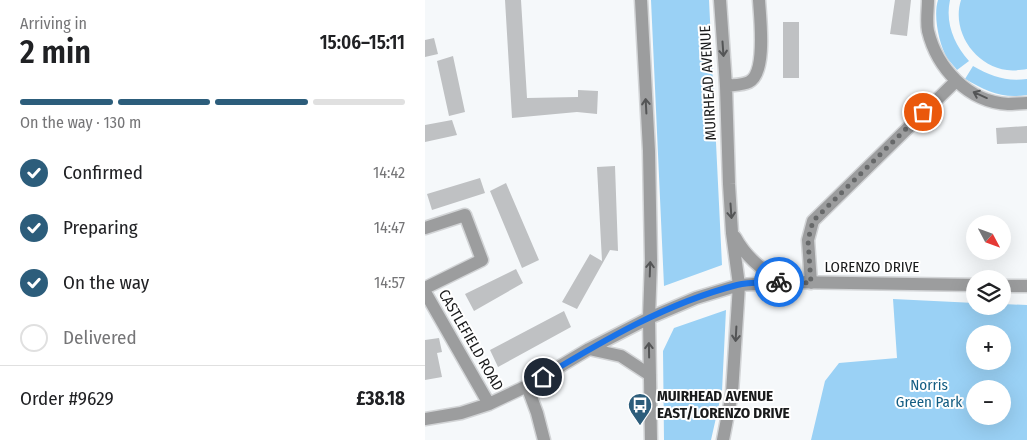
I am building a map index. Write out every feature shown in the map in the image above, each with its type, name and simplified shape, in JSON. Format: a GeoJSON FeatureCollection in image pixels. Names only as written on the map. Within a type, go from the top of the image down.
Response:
{"type":"FeatureCollection","features":[{"type":"Feature","properties":{"kind":"street"},"geometry":{"type":"LineString","coordinates":[[641,0],[649,160],[651,440]]}},
{"type":"Feature","properties":{"kind":"street","name":"MUIRHEAD AVENUE"},"geometry":{"type":"LineString","coordinates":[[720,0],[726,86],[732,233],[739,285],[732,393],[723,437]]}},
{"type":"Feature","properties":{"kind":"street"},"geometry":{"type":"LineString","coordinates":[[726,86],[750,82],[757,72],[760,58],[759,0]]}},
{"type":"Feature","properties":{"kind":"street"},"geometry":{"type":"LineString","coordinates":[[928,0],[928,29],[937,58],[956,81],[979,97],[1007,104],[1027,103]]}},
{"type":"Feature","properties":{"kind":"street"},"geometry":{"type":"LineString","coordinates":[[811,283],[808,240],[813,221],[956,81]]}},
{"type":"Feature","properties":{"kind":"street"},"geometry":{"type":"LineString","coordinates":[[425,228],[465,215],[483,260],[425,288]]}},
{"type":"Feature","properties":{"kind":"street"},"geometry":{"type":"LineString","coordinates":[[732,233],[744,252],[757,265],[788,282]]}},
{"type":"Feature","properties":{"kind":"street","name":"LORENZO DRIVE"},"geometry":{"type":"LineString","coordinates":[[425,419],[461,413],[489,404],[527,386],[589,349],[649,318],[696,298],[739,285],[788,282],[966,285]]}},
{"type":"Feature","properties":{"kind":"street"},"geometry":{"type":"LineString","coordinates":[[1011,286],[1027,286]]}},
{"type":"Feature","properties":{"kind":"street","name":"CASTLEFIELD ROAD"},"geometry":{"type":"LineString","coordinates":[[425,292],[489,404]]}},
{"type":"Feature","properties":{"kind":"street"},"geometry":{"type":"LineString","coordinates":[[589,349],[621,356],[650,375]]}},
{"type":"Feature","properties":{"kind":"street"},"geometry":{"type":"LineString","coordinates":[[527,386],[544,440]]}},
{"type":"Feature","properties":{"kind":"green space"},"geometry":{"type":"Polygon","coordinates":[[[651,0],[709,0],[722,265],[664,286],[651,0]]]}},
{"type":"Feature","properties":{"kind":"green space"},"geometry":{"type":"Polygon","coordinates":[[[938,0],[950,0],[949,17],[952,33],[959,48],[969,61],[957,70],[947,58],[939,38],[936,14],[938,0]]]}},
{"type":"Feature","properties":{"kind":"green space"},"geometry":{"type":"Polygon","coordinates":[[[961,0],[1027,0],[1027,69],[1009,70],[995,67],[985,62],[976,54],[968,45],[959,23],[961,0]]]}},
{"type":"Feature","properties":{"kind":"green space"},"geometry":{"type":"Polygon","coordinates":[[[973,66],[999,77],[1012,80],[1027,79],[1027,95],[1002,95],[965,79],[973,66]]]}},
{"type":"Feature","properties":{"kind":"green space","name":"Norris Green Park"},"geometry":{"type":"Polygon","coordinates":[[[893,299],[966,303],[966,315],[1011,315],[1011,304],[1027,305],[1027,440],[811,440],[825,381],[839,363],[897,358],[893,299]]]}},
{"type":"Feature","properties":{"kind":"green space"},"geometry":{"type":"Polygon","coordinates":[[[726,310],[722,391],[711,440],[664,440],[663,351],[674,328],[726,310]]]}},
{"type":"Feature","properties":{"kind":"building"},"geometry":{"type":"Polygon","coordinates":[[[505,0],[521,0],[527,98],[578,97],[578,90],[598,91],[597,114],[577,112],[512,118],[505,0]]]}},
{"type":"Feature","properties":{"kind":"building"},"geometry":{"type":"Polygon","coordinates":[[[895,0],[911,0],[907,36],[890,34],[895,0]]]}},
{"type":"Feature","properties":{"kind":"building"},"geometry":{"type":"Polygon","coordinates":[[[783,22],[799,22],[799,78],[783,78],[783,22]]]}},
{"type":"Feature","properties":{"kind":"building"},"geometry":{"type":"Polygon","coordinates":[[[434,38],[438,54],[425,57],[425,40],[434,38]]]}},
{"type":"Feature","properties":{"kind":"building"},"geometry":{"type":"Polygon","coordinates":[[[453,56],[465,112],[449,116],[437,61],[453,56]]]}},
{"type":"Feature","properties":{"kind":"building"},"geometry":{"type":"Polygon","coordinates":[[[452,120],[457,135],[425,142],[425,125],[452,120]]]}},
{"type":"Feature","properties":{"kind":"building"},"geometry":{"type":"Polygon","coordinates":[[[1027,126],[1027,143],[997,144],[996,128],[1027,126]]]}},
{"type":"Feature","properties":{"kind":"building"},"geometry":{"type":"Polygon","coordinates":[[[615,166],[618,251],[610,250],[577,309],[562,302],[590,254],[602,261],[597,167],[615,166]]]}},
{"type":"Feature","properties":{"kind":"building"},"geometry":{"type":"Polygon","coordinates":[[[480,178],[485,193],[432,210],[427,194],[480,178]]]}},
{"type":"Feature","properties":{"kind":"building"},"geometry":{"type":"Polygon","coordinates":[[[506,183],[539,260],[522,268],[490,191],[506,183]]]}},
{"type":"Feature","properties":{"kind":"building"},"geometry":{"type":"Polygon","coordinates":[[[516,269],[523,283],[474,311],[465,294],[516,269]]]}},
{"type":"Feature","properties":{"kind":"building"},"geometry":{"type":"Polygon","coordinates":[[[564,311],[571,327],[498,367],[490,350],[564,311]]]}},
{"type":"Feature","properties":{"kind":"building"},"geometry":{"type":"Polygon","coordinates":[[[439,338],[442,352],[437,353],[442,377],[425,380],[425,340],[439,338]]]}},
{"type":"Feature","properties":{"kind":"way so far"},"geometry":{"type":"LineString","coordinates":[[779,282],[811,283],[808,240],[813,221],[923,112]]}},
{"type":"Feature","properties":{"kind":"place","name":"MUIRHEAD AVENUE EAST/LORENZO DRIVE"},"geometry":{"type":"Point","coordinates":[640,426]}},
{"type":"Feature","properties":{"kind":"route"},"geometry":{"type":"LineString","coordinates":[[543,377],[589,349],[649,318],[696,298],[739,285],[779,282]]}}]}
